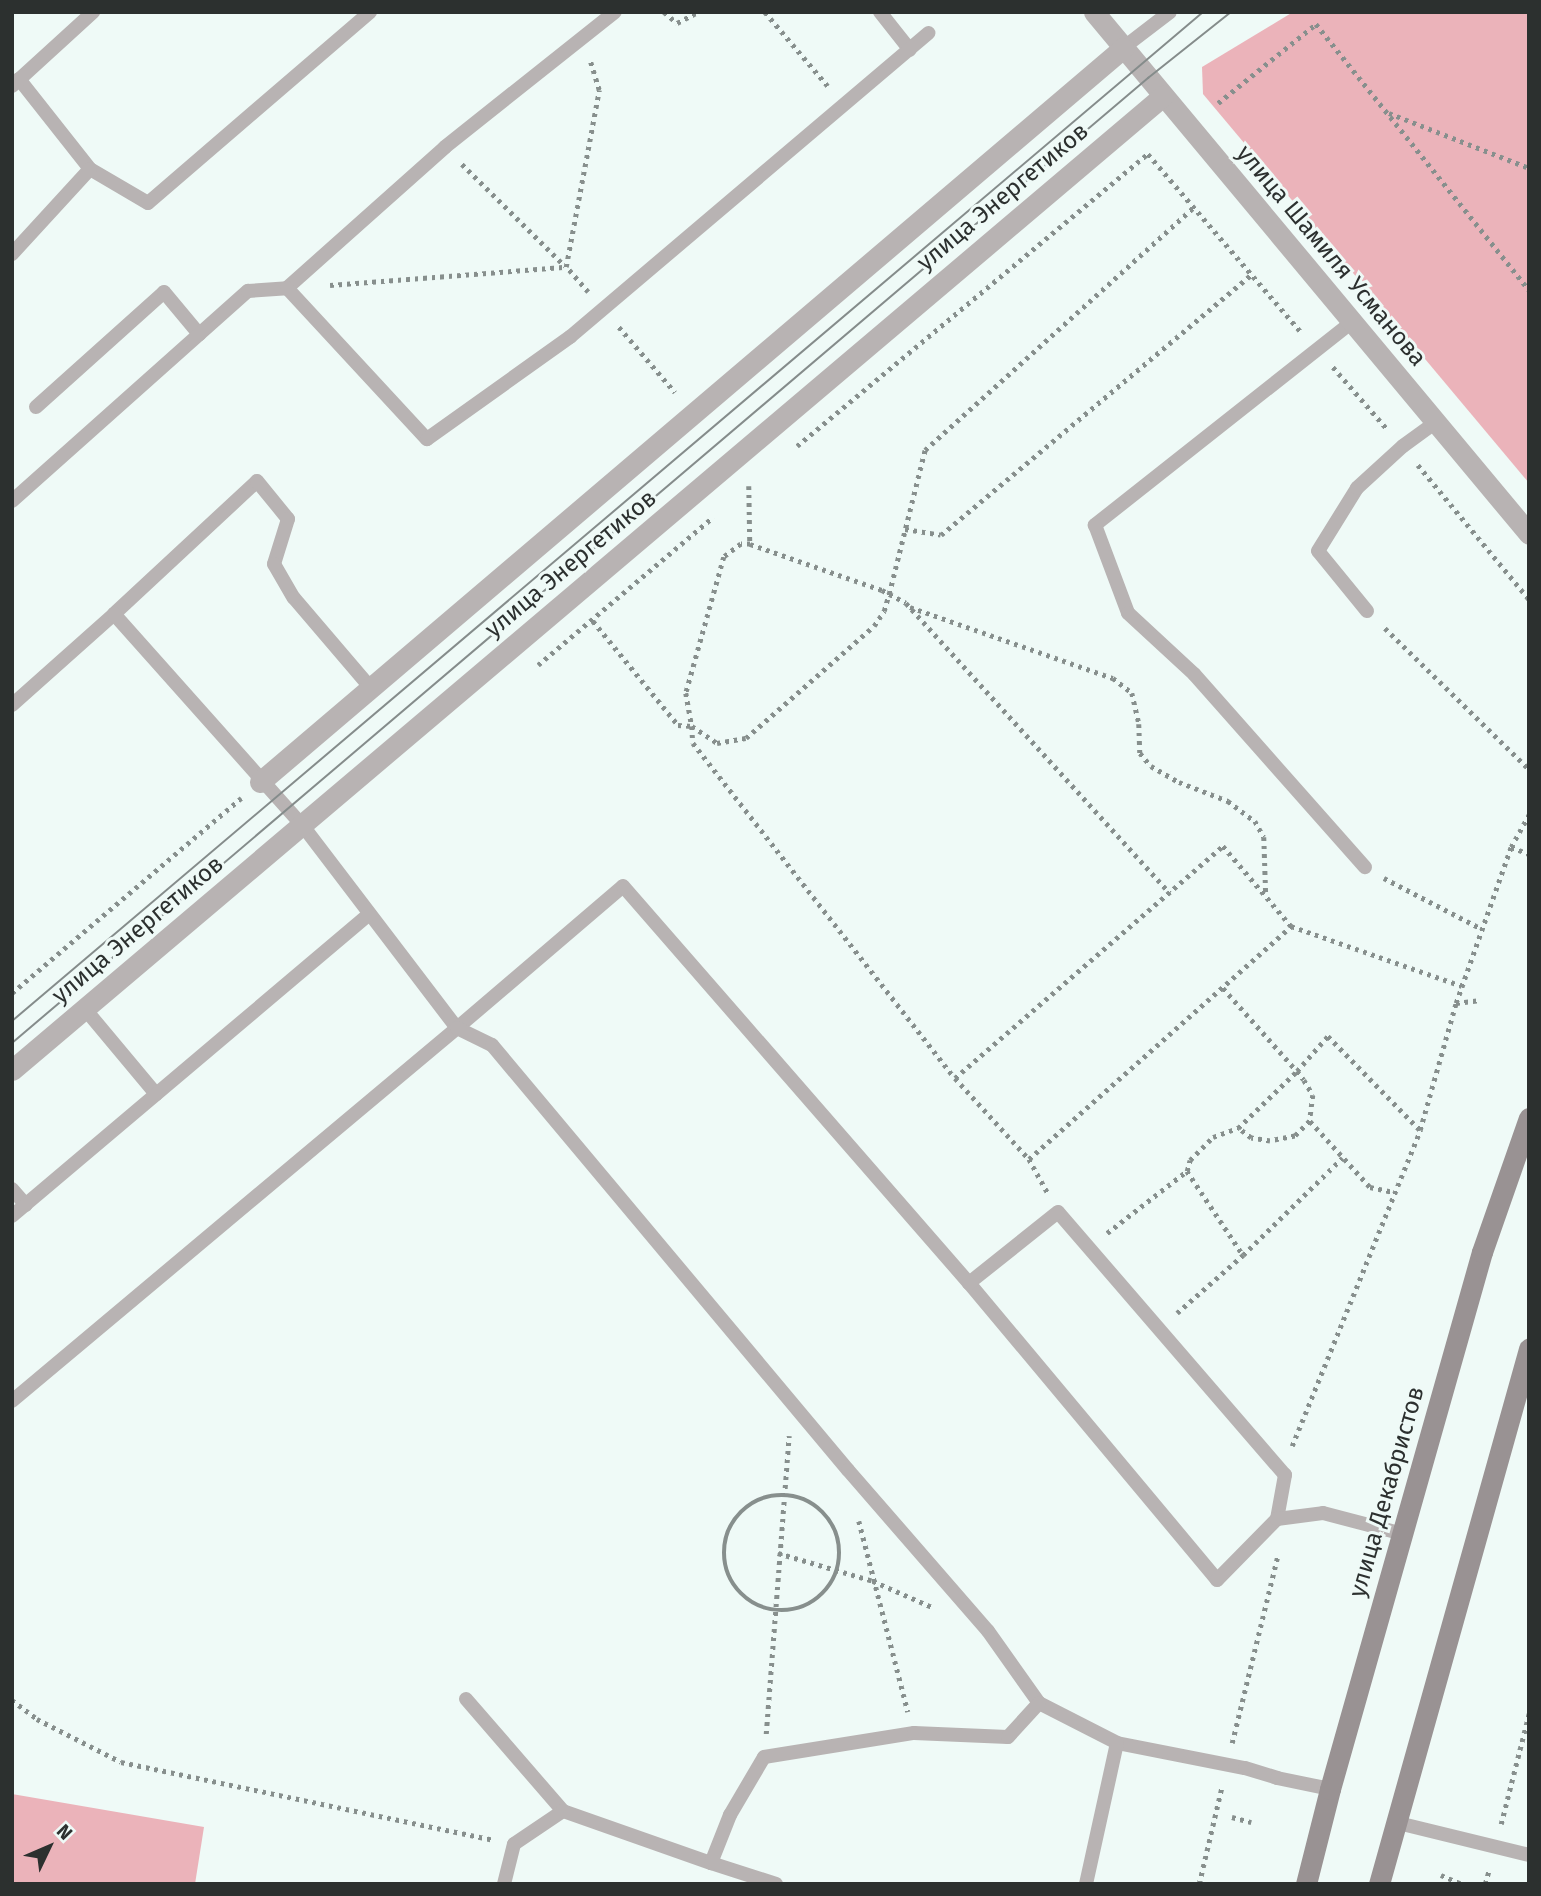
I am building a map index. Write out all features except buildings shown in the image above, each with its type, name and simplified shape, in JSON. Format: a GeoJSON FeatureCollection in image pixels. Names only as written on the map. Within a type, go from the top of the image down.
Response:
{"type":"FeatureCollection","features":[{"type":"Feature","properties":{"kind":"main road","name":"улица Декабристов"},"geometry":{"type":"LineString","coordinates":[[1306,1884],[1330,1789],[1482,1252],[1529,1118]]}},
{"type":"Feature","properties":{"kind":"main road"},"geometry":{"type":"LineString","coordinates":[[1379,1884],[1394,1822],[1529,1349]]}},
{"type":"Feature","properties":{"kind":"street","name":"улица Шамиля Усманова"},"geometry":{"type":"LineString","coordinates":[[1094,12],[1529,534]]}},
{"type":"Feature","properties":{"kind":"street","name":"улица Энергетиков"},"geometry":{"type":"LineString","coordinates":[[260,782],[1123,48]]}},
{"type":"Feature","properties":{"kind":"street","name":"улица Энергетиков"},"geometry":{"type":"LineString","coordinates":[[12,1070],[1163,96]]}},
{"type":"Feature","properties":{"kind":"lane"},"geometry":{"type":"LineString","coordinates":[[93,12],[16,82],[90,169],[148,203],[370,12]]}},
{"type":"Feature","properties":{"kind":"lane"},"geometry":{"type":"LineString","coordinates":[[12,501],[248,291],[287,288],[445,147],[615,12]]}},
{"type":"Feature","properties":{"kind":"lane"},"geometry":{"type":"LineString","coordinates":[[880,12],[910,50]]}},
{"type":"Feature","properties":{"kind":"lane"},"geometry":{"type":"LineString","coordinates":[[1123,48],[1170,12]]}},
{"type":"Feature","properties":{"kind":"lane"},"geometry":{"type":"LineString","coordinates":[[287,288],[426,439],[570,337],[929,33]]}},
{"type":"Feature","properties":{"kind":"lane"},"geometry":{"type":"LineString","coordinates":[[12,254],[90,169]]}},
{"type":"Feature","properties":{"kind":"lane"},"geometry":{"type":"LineString","coordinates":[[36,407],[164,292],[199,334]]}},
{"type":"Feature","properties":{"kind":"lane"},"geometry":{"type":"LineString","coordinates":[[1352,322],[1095,525],[1128,613],[1195,674],[1365,867]]}},
{"type":"Feature","properties":{"kind":"lane"},"geometry":{"type":"LineString","coordinates":[[1367,611],[1318,551],[1357,488],[1403,446],[1436,422]]}},
{"type":"Feature","properties":{"kind":"lane"},"geometry":{"type":"LineString","coordinates":[[12,705],[257,481],[288,519],[274,564],[293,598],[371,688]]}},
{"type":"Feature","properties":{"kind":"lane"},"geometry":{"type":"LineString","coordinates":[[114,614],[260,782],[303,826],[457,1028],[492,1045],[988,1631],[1039,1703],[1117,1743],[1330,1789]]}},
{"type":"Feature","properties":{"kind":"lane"},"geometry":{"type":"LineString","coordinates":[[12,1401],[623,886],[969,1283],[1217,1580],[1282,1518],[1323,1513],[1403,1534]]}},
{"type":"Feature","properties":{"kind":"lane"},"geometry":{"type":"LineString","coordinates":[[12,1216],[369,914]]}},
{"type":"Feature","properties":{"kind":"lane"},"geometry":{"type":"LineString","coordinates":[[85,1009],[156,1094]]}},
{"type":"Feature","properties":{"kind":"lane"},"geometry":{"type":"LineString","coordinates":[[12,1189],[26,1205]]}},
{"type":"Feature","properties":{"kind":"lane"},"geometry":{"type":"LineString","coordinates":[[969,1283],[1058,1212],[1286,1475],[1282,1518]]}},
{"type":"Feature","properties":{"kind":"lane"},"geometry":{"type":"LineString","coordinates":[[467,1699],[563,1811],[776,1884]]}},
{"type":"Feature","properties":{"kind":"lane"},"geometry":{"type":"LineString","coordinates":[[711,1863],[730,1815],[764,1757],[914,1733],[1008,1737],[1039,1703]]}},
{"type":"Feature","properties":{"kind":"lane"},"geometry":{"type":"LineString","coordinates":[[1086,1884],[1117,1743]]}},
{"type":"Feature","properties":{"kind":"lane"},"geometry":{"type":"LineString","coordinates":[[504,1884],[514,1844],[563,1811]]}},
{"type":"Feature","properties":{"kind":"lane"},"geometry":{"type":"LineString","coordinates":[[1394,1822],[1529,1855]]}},
{"type":"Feature","properties":{"kind":"path"},"geometry":{"type":"LineString","coordinates":[[664,12],[677,23],[698,12]]}},
{"type":"Feature","properties":{"kind":"path"},"geometry":{"type":"LineString","coordinates":[[765,12],[844,106]]}},
{"type":"Feature","properties":{"kind":"path"},"geometry":{"type":"LineString","coordinates":[[1218,103],[1315,24],[1529,290]]}},
{"type":"Feature","properties":{"kind":"path"},"geometry":{"type":"LineString","coordinates":[[566,267],[598,90],[583,40]]}},
{"type":"Feature","properties":{"kind":"path"},"geometry":{"type":"LineString","coordinates":[[1388,112],[1529,168]]}},
{"type":"Feature","properties":{"kind":"path"},"geometry":{"type":"LineString","coordinates":[[445,147],[566,267],[694,414]]}},
{"type":"Feature","properties":{"kind":"path"},"geometry":{"type":"LineString","coordinates":[[1148,154],[1403,446],[1529,599]]}},
{"type":"Feature","properties":{"kind":"path"},"geometry":{"type":"LineString","coordinates":[[593,621],[678,725],[692,726],[717,743],[746,738],[853,647],[874,626],[884,611],[925,450],[1194,207]]}},
{"type":"Feature","properties":{"kind":"path"},"geometry":{"type":"LineString","coordinates":[[287,288],[566,267]]}},
{"type":"Feature","properties":{"kind":"path"},"geometry":{"type":"LineString","coordinates":[[905,529],[941,535],[1252,274]]}},
{"type":"Feature","properties":{"kind":"path"},"geometry":{"type":"LineString","coordinates":[[749,486],[750,544]]}},
{"type":"Feature","properties":{"kind":"path"},"geometry":{"type":"LineString","coordinates":[[1058,1212],[1029,1159],[955,1078],[693,743],[686,693],[724,557],[741,544],[750,544],[889,594],[909,607],[1114,678],[1132,693],[1139,724],[1140,753],[1151,766],[1179,782],[1228,801],[1255,821],[1264,837],[1266,896]]}},
{"type":"Feature","properties":{"kind":"path"},"geometry":{"type":"LineString","coordinates":[[909,607],[1170,893]]}},
{"type":"Feature","properties":{"kind":"path"},"geometry":{"type":"LineString","coordinates":[[1367,611],[1529,769]]}},
{"type":"Feature","properties":{"kind":"path"},"geometry":{"type":"LineString","coordinates":[[12,993],[260,782]]}},
{"type":"Feature","properties":{"kind":"path"},"geometry":{"type":"LineString","coordinates":[[1291,1450],[1420,1130],[1456,1003],[1511,847],[1529,815]]}},
{"type":"Feature","properties":{"kind":"path"},"geometry":{"type":"LineString","coordinates":[[955,1078],[1223,846],[1292,926],[1462,986]]}},
{"type":"Feature","properties":{"kind":"path"},"geometry":{"type":"LineString","coordinates":[[1511,847],[1529,855]]}},
{"type":"Feature","properties":{"kind":"path"},"geometry":{"type":"LineString","coordinates":[[1365,867],[1482,929]]}},
{"type":"Feature","properties":{"kind":"path"},"geometry":{"type":"LineString","coordinates":[[1029,1159],[1292,926]]}},
{"type":"Feature","properties":{"kind":"path"},"geometry":{"type":"LineString","coordinates":[[1223,988],[1297,1071],[1313,1095],[1310,1121],[1295,1136],[1270,1141],[1251,1139],[1238,1128]]}},
{"type":"Feature","properties":{"kind":"path"},"geometry":{"type":"LineString","coordinates":[[1456,1003],[1481,1000]]}},
{"type":"Feature","properties":{"kind":"path"},"geometry":{"type":"LineString","coordinates":[[1089,1247],[1187,1171],[1190,1160],[1213,1138],[1238,1128],[1297,1071],[1328,1036],[1420,1130]]}},
{"type":"Feature","properties":{"kind":"path"},"geometry":{"type":"LineString","coordinates":[[1310,1121],[1370,1187],[1394,1192]]}},
{"type":"Feature","properties":{"kind":"path"},"geometry":{"type":"LineString","coordinates":[[1160,1328],[1243,1255],[1342,1158]]}},
{"type":"Feature","properties":{"kind":"path"},"geometry":{"type":"LineString","coordinates":[[1187,1171],[1243,1255]]}},
{"type":"Feature","properties":{"kind":"path"},"geometry":{"type":"LineString","coordinates":[[764,1757],[778,1553],[793,1403]]}},
{"type":"Feature","properties":{"kind":"path"},"geometry":{"type":"LineString","coordinates":[[783,1494],[813,1502],[829,1519],[839,1540],[838,1570],[820,1598],[806,1606],[774,1611],[744,1598],[733,1586],[723,1556],[724,1540],[739,1512],[752,1502],[783,1494]]}},
{"type":"Feature","properties":{"kind":"path"},"geometry":{"type":"LineString","coordinates":[[1199,1884],[1282,1518]]}},
{"type":"Feature","properties":{"kind":"path"},"geometry":{"type":"LineString","coordinates":[[859,1519],[914,1733]]}},
{"type":"Feature","properties":{"kind":"path"},"geometry":{"type":"LineString","coordinates":[[778,1553],[873,1581],[937,1609]]}},
{"type":"Feature","properties":{"kind":"path"},"geometry":{"type":"LineString","coordinates":[[12,1700],[37,1719],[121,1762],[514,1844]]}},
{"type":"Feature","properties":{"kind":"path"},"geometry":{"type":"LineString","coordinates":[[1485,1884],[1529,1713]]}},
{"type":"Feature","properties":{"kind":"path"},"geometry":{"type":"LineString","coordinates":[[1232,1816],[1251,1822]]}},
{"type":"Feature","properties":{"kind":"path"},"geometry":{"type":"LineString","coordinates":[[1441,1875],[1462,1884]]}},
{"type":"Feature","properties":{"kind":"shaded area"},"geometry":{"type":"Polygon","coordinates":[[[1293,12],[1529,12],[1529,483],[1203,94],[1202,67],[1293,12]]]}},
{"type":"Feature","properties":{"kind":"shaded area"},"geometry":{"type":"Polygon","coordinates":[[[12,1794],[204,1827],[195,1884],[12,1884],[12,1794]]]}},
{"type":"Feature","properties":{"kind":"tram line"},"geometry":{"type":"LineString","coordinates":[[12,1021],[1203,12]]}},
{"type":"Feature","properties":{"kind":"tram line"},"geometry":{"type":"LineString","coordinates":[[12,1043],[1148,78],[1231,12]]}}]}
